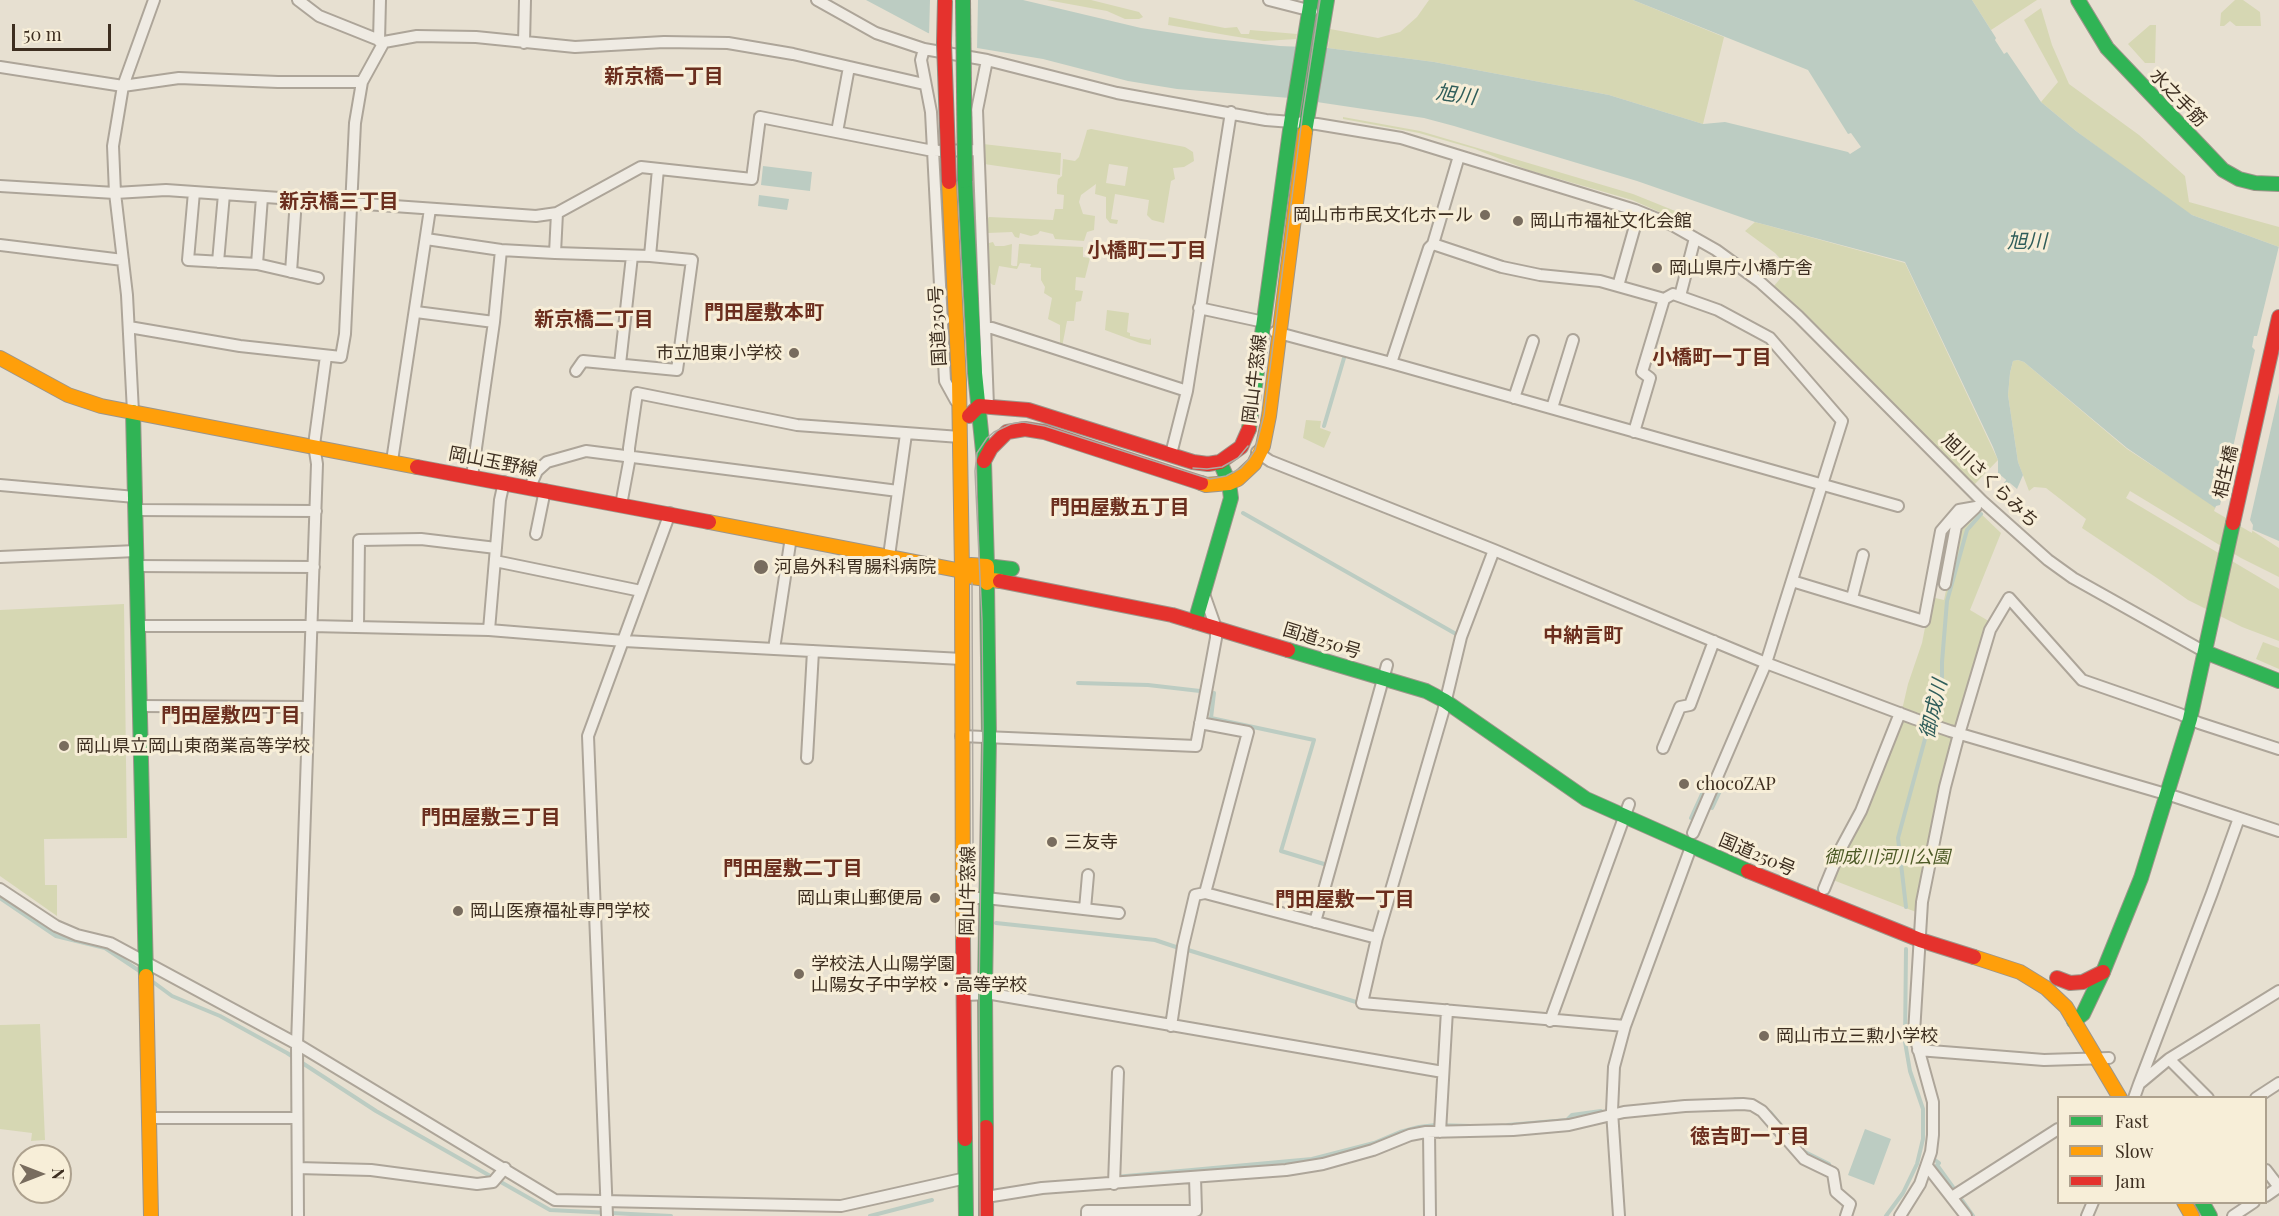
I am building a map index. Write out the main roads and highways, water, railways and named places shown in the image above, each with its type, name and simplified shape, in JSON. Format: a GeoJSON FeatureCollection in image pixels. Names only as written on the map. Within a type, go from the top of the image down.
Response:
{"type":"FeatureCollection","features":[{"type":"Feature","properties":{"kind":"main road","name":"国道250号"},"geometry":{"type":"LineString","coordinates":[[945,0],[944,43],[959,406],[963,571],[972,577],[987,573],[1022,570]]}},
{"type":"Feature","properties":{"kind":"main road","name":"国道250号"},"geometry":{"type":"LineString","coordinates":[[963,0],[965,181],[983,406],[981,434],[984,461],[987,573]]}},
{"type":"Feature","properties":{"kind":"main road","name":"水之手筋"},"geometry":{"type":"LineString","coordinates":[[2078,0],[2107,48],[2223,170],[2239,179],[2255,183],[2279,184]]}},
{"type":"Feature","properties":{"kind":"main road","name":"岡山牛窓線"},"geometry":{"type":"LineString","coordinates":[[1220,462],[1235,453],[1245,441],[1250,427],[1292,116],[1310,5]]}},
{"type":"Feature","properties":{"kind":"main road","name":"岡山牛窓線"},"geometry":{"type":"LineString","coordinates":[[1229,483],[1246,472],[1260,454],[1269,416],[1308,118],[1326,7]]}},
{"type":"Feature","properties":{"kind":"main road","name":"相生橋"},"geometry":{"type":"LineString","coordinates":[[2079,1018],[2103,972],[2141,878],[2190,719],[2279,317]]}},
{"type":"Feature","properties":{"kind":"main road","name":"岡山玉野線"},"geometry":{"type":"LineString","coordinates":[[0,358],[68,395],[101,406],[670,513],[963,571]]}},
{"type":"Feature","properties":{"kind":"main road"},"geometry":{"type":"LineString","coordinates":[[960,437],[969,417],[983,406],[1036,412],[1193,462],[1208,464],[1220,462],[1229,483],[1231,498],[1204,594],[1201,615]]}},
{"type":"Feature","properties":{"kind":"main road"},"geometry":{"type":"LineString","coordinates":[[133,412],[151,1216]]}},
{"type":"Feature","properties":{"kind":"main road"},"geometry":{"type":"LineString","coordinates":[[960,437],[1025,429],[1037,430],[1206,484],[1229,483]]}},
{"type":"Feature","properties":{"kind":"main road"},"geometry":{"type":"LineString","coordinates":[[984,461],[991,448],[1007,432]]}},
{"type":"Feature","properties":{"kind":"main road","name":"岡山牛窓線"},"geometry":{"type":"LineString","coordinates":[[963,571],[961,736],[966,1216]]}},
{"type":"Feature","properties":{"kind":"main road","name":"国道250号"},"geometry":{"type":"LineString","coordinates":[[987,573],[1020,584],[1150,610],[1201,615],[1216,628],[1385,672]]}},
{"type":"Feature","properties":{"kind":"main road","name":"岡山牛窓線"},"geometry":{"type":"LineString","coordinates":[[986,1216],[985,994],[989,737],[987,573]]}},
{"type":"Feature","properties":{"kind":"main road","name":"国道250号"},"geometry":{"type":"LineString","coordinates":[[1120,591],[1385,672],[1426,691],[1447,695],[1573,773]]}},
{"type":"Feature","properties":{"kind":"main road","name":"旭川さくらみち"},"geometry":{"type":"LineString","coordinates":[[2205,652],[2279,681]]}},
{"type":"Feature","properties":{"kind":"main road","name":"国道250号"},"geometry":{"type":"LineString","coordinates":[[1447,695],[1586,798],[1693,832],[1824,889],[2024,962],[2057,978],[2073,994],[2079,1018],[2127,1094]]}},
{"type":"Feature","properties":{"kind":"main road","name":"国道250号"},"geometry":{"type":"LineString","coordinates":[[1602,791],[1626,810],[1691,847],[1920,940],[2020,972],[2052,994],[2079,1018]]}},
{"type":"Feature","properties":{"kind":"main road"},"geometry":{"type":"LineString","coordinates":[[2057,978],[2070,983],[2083,982],[2103,972]]}},
{"type":"Feature","properties":{"kind":"water","name":"旭川"},"geometry":{"type":"Polygon","coordinates":[[[866,0],[1023,0],[1141,28],[1206,38],[1280,46],[1328,48],[1434,62],[1609,95],[1703,124],[1725,122],[1850,154],[1861,147],[1851,133],[1848,134],[1808,70],[1633,0],[1972,0],[2004,54],[2007,52],[2041,102],[2076,131],[2192,215],[2279,247],[2279,541],[2251,529],[2214,507],[2127,448],[2024,362],[2018,360],[2013,361],[2008,395],[2018,462],[2023,475],[2017,489],[1998,473],[1998,460],[1993,447],[1905,262],[1755,222],[1637,181],[1424,118],[1290,98],[1177,89],[1128,81],[1043,59],[977,48],[928,33],[866,0]]]}},
{"type":"Feature","properties":{"kind":"water"},"geometry":{"type":"Polygon","coordinates":[[[763,166],[812,172],[810,191],[761,185],[763,166]]]}},
{"type":"Feature","properties":{"kind":"water"},"geometry":{"type":"Polygon","coordinates":[[[759,195],[789,199],[787,210],[758,206],[759,195]]]}},
{"type":"Feature","properties":{"kind":"water"},"geometry":{"type":"Polygon","coordinates":[[[1865,1129],[1891,1139],[1874,1185],[1848,1175],[1865,1129]]]}},
{"type":"Feature","properties":{"kind":"waterway"},"geometry":{"type":"LineString","coordinates":[[1324,426],[1344,358]]}},
{"type":"Feature","properties":{"kind":"waterway"},"geometry":{"type":"LineString","coordinates":[[1996,496],[2008,481],[2008,477]]}},
{"type":"Feature","properties":{"kind":"waterway"},"geometry":{"type":"LineString","coordinates":[[1243,513],[1456,634]]}},
{"type":"Feature","properties":{"kind":"waterway","name":"御成川"},"geometry":{"type":"LineString","coordinates":[[1906,907],[1898,838],[1925,739],[1942,691],[1947,601],[1967,530],[1981,514]]}},
{"type":"Feature","properties":{"kind":"waterway"},"geometry":{"type":"LineString","coordinates":[[1078,683],[1148,685],[1200,691]]}},
{"type":"Feature","properties":{"kind":"waterway"},"geometry":{"type":"LineString","coordinates":[[1214,693],[1211,718],[1314,740],[1281,851],[1324,864]]}},
{"type":"Feature","properties":{"kind":"waterway"},"geometry":{"type":"LineString","coordinates":[[1691,818],[1708,781]]}},
{"type":"Feature","properties":{"kind":"waterway"},"geometry":{"type":"LineString","coordinates":[[1712,808],[1720,791]]}},
{"type":"Feature","properties":{"kind":"waterway"},"geometry":{"type":"LineString","coordinates":[[0,898],[56,936],[105,948],[141,972]]}},
{"type":"Feature","properties":{"kind":"waterway"},"geometry":{"type":"LineString","coordinates":[[996,923],[1155,940],[1179,948]]}},
{"type":"Feature","properties":{"kind":"waterway"},"geometry":{"type":"LineString","coordinates":[[1886,1216],[1903,1193],[1917,1164],[1923,1139],[1923,1109],[1910,1071],[1905,1042],[1906,949]]}},
{"type":"Feature","properties":{"kind":"waterway"},"geometry":{"type":"LineString","coordinates":[[1188,950],[1356,1002]]}},
{"type":"Feature","properties":{"kind":"waterway"},"geometry":{"type":"LineString","coordinates":[[149,979],[172,996],[220,1016],[287,1053],[376,1111],[550,1210],[671,1216]]}},
{"type":"Feature","properties":{"kind":"waterway"},"geometry":{"type":"LineString","coordinates":[[1735,1099],[1754,1101]]}},
{"type":"Feature","properties":{"kind":"waterway"},"geometry":{"type":"LineString","coordinates":[[1508,1125],[1567,1120],[1572,1115],[1601,1111]]}},
{"type":"Feature","properties":{"kind":"waterway"},"geometry":{"type":"LineString","coordinates":[[1770,1112],[1788,1134]]}},
{"type":"Feature","properties":{"kind":"waterway"},"geometry":{"type":"LineString","coordinates":[[1115,1177],[1312,1159],[1374,1143],[1419,1127],[1471,1126]]}},
{"type":"Feature","properties":{"kind":"waterway"},"geometry":{"type":"LineString","coordinates":[[1803,1151],[1829,1164]]}},
{"type":"Feature","properties":{"kind":"waterway"},"geometry":{"type":"LineString","coordinates":[[1935,1160],[1955,1190]]}},
{"type":"Feature","properties":{"kind":"waterway"},"geometry":{"type":"LineString","coordinates":[[1959,1196],[1973,1216]]}},
{"type":"Feature","properties":{"kind":"waterway"},"geometry":{"type":"LineString","coordinates":[[870,1216],[932,1200]]}},
{"type":"Feature","properties":{"kind":"tram line"},"geometry":{"type":"LineString","coordinates":[[980,1216],[979,990],[983,727],[982,620],[975,471],[977,453],[994,432],[1011,424],[1023,422],[1045,426],[1210,479],[1226,476],[1241,468],[1249,459],[1255,450],[1264,415],[1303,111],[1320,0]]}},
{"type":"Feature","properties":{"kind":"tram line"},"geometry":{"type":"LineString","coordinates":[[1193,468],[1222,467],[1238,458],[1248,446]]}},
{"type":"Feature","properties":{"kind":"tram line"},"geometry":{"type":"LineString","coordinates":[[972,583],[973,847]]}},
{"type":"Feature","properties":{"kind":"place","name":"岡山市市民文化ホール"},"geometry":{"type":"Point","coordinates":[1485,215]}},
{"type":"Feature","properties":{"kind":"place","name":"岡山市福祉文化会館"},"geometry":{"type":"Point","coordinates":[1518,221]}},
{"type":"Feature","properties":{"kind":"place","name":"岡山県庁小橋庁舎"},"geometry":{"type":"Point","coordinates":[1657,268]}},
{"type":"Feature","properties":{"kind":"place","name":"市立旭東小学校"},"geometry":{"type":"Point","coordinates":[794,353]}},
{"type":"Feature","properties":{"kind":"place","name":"河島外科胃腸科病院"},"geometry":{"type":"Point","coordinates":[761,567]}},
{"type":"Feature","properties":{"kind":"place","name":"岡山県立岡山東商業高等学校"},"geometry":{"type":"Point","coordinates":[64,746]}},
{"type":"Feature","properties":{"kind":"place","name":"chocoZAP"},"geometry":{"type":"Point","coordinates":[1684,784]}},
{"type":"Feature","properties":{"kind":"place","name":"三友寺"},"geometry":{"type":"Point","coordinates":[1052,842]}},
{"type":"Feature","properties":{"kind":"place","name":"岡山東山郵便局"},"geometry":{"type":"Point","coordinates":[935,898]}},
{"type":"Feature","properties":{"kind":"place","name":"岡山医療福祉専門学校"},"geometry":{"type":"Point","coordinates":[458,911]}},
{"type":"Feature","properties":{"kind":"place","name":"学校法人山陽学園 山陽女子中学校・高等学校"},"geometry":{"type":"Point","coordinates":[799,974]}},
{"type":"Feature","properties":{"kind":"place","name":"岡山市立三勲小学校"},"geometry":{"type":"Point","coordinates":[1764,1036]}},
{"type":"Feature","properties":{"kind":"district","name":"新京橋一丁目"},"geometry":{"type":"Point","coordinates":[664,77]}},
{"type":"Feature","properties":{"kind":"district","name":"新京橋三丁目"},"geometry":{"type":"Point","coordinates":[339,202]}},
{"type":"Feature","properties":{"kind":"district","name":"小橋町二丁目"},"geometry":{"type":"Point","coordinates":[1147,251]}},
{"type":"Feature","properties":{"kind":"district","name":"門田屋敷本町"},"geometry":{"type":"Point","coordinates":[764,313]}},
{"type":"Feature","properties":{"kind":"district","name":"新京橋二丁目"},"geometry":{"type":"Point","coordinates":[594,320]}},
{"type":"Feature","properties":{"kind":"district","name":"小橋町一丁目"},"geometry":{"type":"Point","coordinates":[1712,358]}},
{"type":"Feature","properties":{"kind":"district","name":"門田屋敷五丁目"},"geometry":{"type":"Point","coordinates":[1120,508]}},
{"type":"Feature","properties":{"kind":"district","name":"中納言町"},"geometry":{"type":"Point","coordinates":[1583,636]}},
{"type":"Feature","properties":{"kind":"district","name":"門田屋敷四丁目"},"geometry":{"type":"Point","coordinates":[231,716]}},
{"type":"Feature","properties":{"kind":"district","name":"門田屋敷三丁目"},"geometry":{"type":"Point","coordinates":[491,818]}},
{"type":"Feature","properties":{"kind":"district","name":"門田屋敷二丁目"},"geometry":{"type":"Point","coordinates":[793,869]}},
{"type":"Feature","properties":{"kind":"district","name":"門田屋敷一丁目"},"geometry":{"type":"Point","coordinates":[1345,900]}},
{"type":"Feature","properties":{"kind":"district","name":"徳吉町一丁目"},"geometry":{"type":"Point","coordinates":[1750,1137]}},
{"type":"Feature","properties":{"kind":"park label","name":"御成川河川公園"},"geometry":{"type":"Point","coordinates":[1887,857]}}]}
